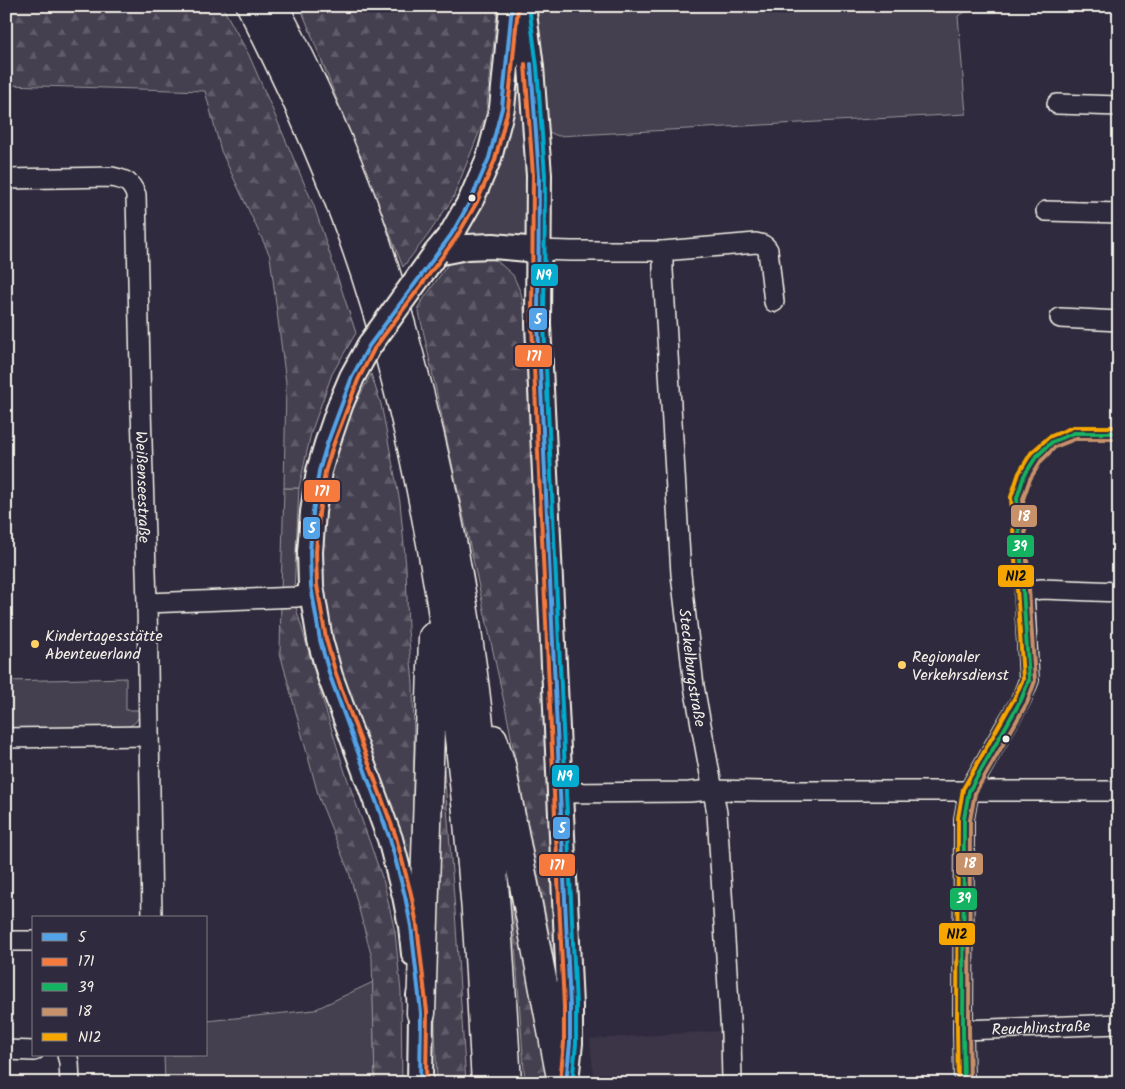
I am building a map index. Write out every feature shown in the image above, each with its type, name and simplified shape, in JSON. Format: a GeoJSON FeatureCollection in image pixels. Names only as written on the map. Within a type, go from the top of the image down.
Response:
{"type":"FeatureCollection","features":[{"type":"Feature","properties":{"kind":"highway"},"geometry":{"type":"LineString","coordinates":[[251,6],[280,63],[318,147],[354,242],[375,303],[408,428],[436,568],[451,668],[474,890],[486,1083]]}},
{"type":"Feature","properties":{"kind":"highway"},"geometry":{"type":"LineString","coordinates":[[274,6],[306,71],[365,209],[401,322],[443,495],[472,665],[495,887],[506,1083]]}},
{"type":"Feature","properties":{"kind":"highway"},"geometry":{"type":"LineString","coordinates":[[421,1013],[436,568]]}},
{"type":"Feature","properties":{"kind":"highway"},"geometry":{"type":"LineString","coordinates":[[472,665],[501,765],[564,1083]]}},
{"type":"Feature","properties":{"kind":"main road"},"geometry":{"type":"LineString","coordinates":[[420,1083],[421,1013],[411,926],[390,839],[330,676],[320,640],[310,586],[313,512],[327,444],[352,378],[369,346],[451,234],[471,200],[489,158],[502,108],[512,6]]}},
{"type":"Feature","properties":{"kind":"main road"},"geometry":{"type":"LineString","coordinates":[[523,6],[531,67],[539,175],[538,324],[570,1006],[570,1043],[564,1083]]}},
{"type":"Feature","properties":{"kind":"main road"},"geometry":{"type":"LineString","coordinates":[[436,253],[467,247],[501,246],[538,250]]}},
{"type":"Feature","properties":{"kind":"main road"},"geometry":{"type":"LineString","coordinates":[[501,246],[518,260],[531,281],[538,324]]}},
{"type":"Feature","properties":{"kind":"street"},"geometry":{"type":"LineString","coordinates":[[1057,104],[1119,106]]}},
{"type":"Feature","properties":{"kind":"street","name":"Weißenseestraße"},"geometry":{"type":"LineString","coordinates":[[6,179],[112,176],[124,179],[132,186],[136,195],[147,603],[152,916]]}},
{"type":"Feature","properties":{"kind":"street"},"geometry":{"type":"LineString","coordinates":[[1046,211],[1119,213]]}},
{"type":"Feature","properties":{"kind":"street"},"geometry":{"type":"LineString","coordinates":[[538,250],[663,251],[756,243],[766,246],[768,250],[774,302]]}},
{"type":"Feature","properties":{"kind":"street","name":"Steckelburgstraße"},"geometry":{"type":"LineString","coordinates":[[663,251],[681,574],[694,686],[717,813],[731,1035],[732,1083]]}},
{"type":"Feature","properties":{"kind":"street"},"geometry":{"type":"LineString","coordinates":[[1060,318],[1119,321]]}},
{"type":"Feature","properties":{"kind":"street"},"geometry":{"type":"LineString","coordinates":[[964,1083],[964,819],[969,791],[1022,700],[1027,688],[1029,671],[1024,591],[1042,588],[1119,592]]}},
{"type":"Feature","properties":{"kind":"street"},"geometry":{"type":"LineString","coordinates":[[147,603],[297,597],[312,594]]}},
{"type":"Feature","properties":{"kind":"street"},"geometry":{"type":"LineString","coordinates":[[6,738],[149,736]]}},
{"type":"Feature","properties":{"kind":"street"},"geometry":{"type":"LineString","coordinates":[[560,793],[690,792],[712,790],[1119,791]]}},
{"type":"Feature","properties":{"kind":"street"},"geometry":{"type":"LineString","coordinates":[[6,941],[32,941]]}},
{"type":"Feature","properties":{"kind":"street","name":"Reuchlinstraße"},"geometry":{"type":"LineString","coordinates":[[963,1030],[1119,1024]]}},
{"type":"Feature","properties":{"kind":"street"},"geometry":{"type":"LineString","coordinates":[[6,1050],[32,1051]]}},
{"type":"Feature","properties":{"kind":"street"},"geometry":{"type":"LineString","coordinates":[[67,1056],[70,1083]]}},
{"type":"Feature","properties":{"kind":"shaded area"},"geometry":{"type":"Polygon","coordinates":[[[721,1031],[720,1083],[594,1083],[590,1039],[721,1031]]]}},
{"type":"Feature","properties":{"kind":"green space"},"geometry":{"type":"Polygon","coordinates":[[[6,6],[222,6],[249,55],[314,206],[356,333],[332,374],[311,433],[299,488],[284,488],[286,383],[270,256],[221,151],[205,91],[6,85],[6,6]]]}},
{"type":"Feature","properties":{"kind":"green space"},"geometry":{"type":"Polygon","coordinates":[[[300,6],[496,6],[497,12],[486,115],[453,198],[403,267],[300,6]]]}},
{"type":"Feature","properties":{"kind":"green space"},"geometry":{"type":"Polygon","coordinates":[[[537,6],[968,6],[969,10],[958,16],[966,114],[558,136],[549,132],[537,6]]]}},
{"type":"Feature","properties":{"kind":"green space"},"geometry":{"type":"Polygon","coordinates":[[[521,70],[528,238],[460,235],[502,152],[513,117],[521,70]]]}},
{"type":"Feature","properties":{"kind":"green space"},"geometry":{"type":"Polygon","coordinates":[[[471,255],[486,255],[497,261],[513,275],[521,293],[524,310],[557,973],[506,711],[418,307],[448,264],[471,255]]]}},
{"type":"Feature","properties":{"kind":"green space"},"geometry":{"type":"Polygon","coordinates":[[[371,374],[381,404],[400,502],[406,567],[408,630],[413,683],[414,749],[411,879],[333,659],[317,555],[327,471],[343,428],[371,374]]]}},
{"type":"Feature","properties":{"kind":"green space"},"geometry":{"type":"Polygon","coordinates":[[[284,488],[299,488],[294,592],[281,591],[284,488]]]}},
{"type":"Feature","properties":{"kind":"green space"},"geometry":{"type":"Polygon","coordinates":[[[294,601],[345,772],[384,883],[395,932],[401,992],[402,1083],[375,1083],[372,958],[349,872],[319,798],[280,653],[281,602],[294,601]]]}},
{"type":"Feature","properties":{"kind":"green space"},"geometry":{"type":"Polygon","coordinates":[[[126,678],[126,710],[141,710],[136,721],[129,726],[6,729],[6,681],[126,678]]]}},
{"type":"Feature","properties":{"kind":"green space"},"geometry":{"type":"Polygon","coordinates":[[[444,768],[466,1083],[437,1083],[433,970],[438,769],[444,768]]]}},
{"type":"Feature","properties":{"kind":"green space"},"geometry":{"type":"Polygon","coordinates":[[[510,874],[551,1083],[525,1083],[510,874]]]}},
{"type":"Feature","properties":{"kind":"green space"},"geometry":{"type":"Polygon","coordinates":[[[373,982],[375,1083],[165,1083],[164,1056],[208,1056],[208,1021],[314,1010],[373,982]]]}},
{"type":"Feature","properties":{"kind":"transit line","name":"5"},"geometry":{"type":"LineString","coordinates":[[420,1083],[421,1013],[411,926],[390,839],[330,676],[320,640],[311,586],[310,552],[313,512],[319,471],[352,377],[369,346],[451,235],[471,200],[489,158],[502,108],[512,6]]}},
{"type":"Feature","properties":{"kind":"transit line","name":"N9"},"geometry":{"type":"LineString","coordinates":[[529,6],[537,67],[545,175],[544,324],[576,1006],[576,1044],[572,1083]]}},
{"type":"Feature","properties":{"kind":"transit line","name":"171"},"geometry":{"type":"LineString","coordinates":[[426,1083],[427,1012],[417,925],[396,837],[336,674],[326,639],[317,585],[316,552],[319,513],[325,472],[358,380],[374,349],[456,238],[477,202],[495,160],[508,109],[518,7]]}},
{"type":"Feature","properties":{"kind":"transit line","name":"171"},"geometry":{"type":"LineString","coordinates":[[525,64],[533,175],[532,324],[564,1006],[564,1043],[560,1082]]}},
{"type":"Feature","properties":{"kind":"transit line","name":"5"},"geometry":{"type":"LineString","coordinates":[[531,64],[539,175],[538,324],[570,1006],[570,1043],[566,1083]]}},
{"type":"Feature","properties":{"kind":"transit line","name":"N12"},"geometry":{"type":"LineString","coordinates":[[958,1083],[958,818],[963,789],[1015,697],[1023,679],[1011,497],[1019,473],[1031,453],[1049,437],[1073,427],[1119,427]]}},
{"type":"Feature","properties":{"kind":"transit line","name":"39"},"geometry":{"type":"LineString","coordinates":[[964,1083],[964,819],[969,791],[1021,700],[1029,680],[1017,498],[1024,476],[1036,457],[1052,442],[1074,433],[1119,433]]}},
{"type":"Feature","properties":{"kind":"transit line","name":"18"},"geometry":{"type":"LineString","coordinates":[[970,1083],[970,820],[975,793],[1027,703],[1035,681],[1023,499],[1030,479],[1041,461],[1055,447],[1075,439],[1119,439]]}},
{"type":"Feature","properties":{"kind":"place","name":"Kindertagesstätte Abenteuerland"},"geometry":{"type":"Point","coordinates":[35,644]}},
{"type":"Feature","properties":{"kind":"place","name":"Regionaler Verkehrsdienst"},"geometry":{"type":"Point","coordinates":[902,665]}}]}
